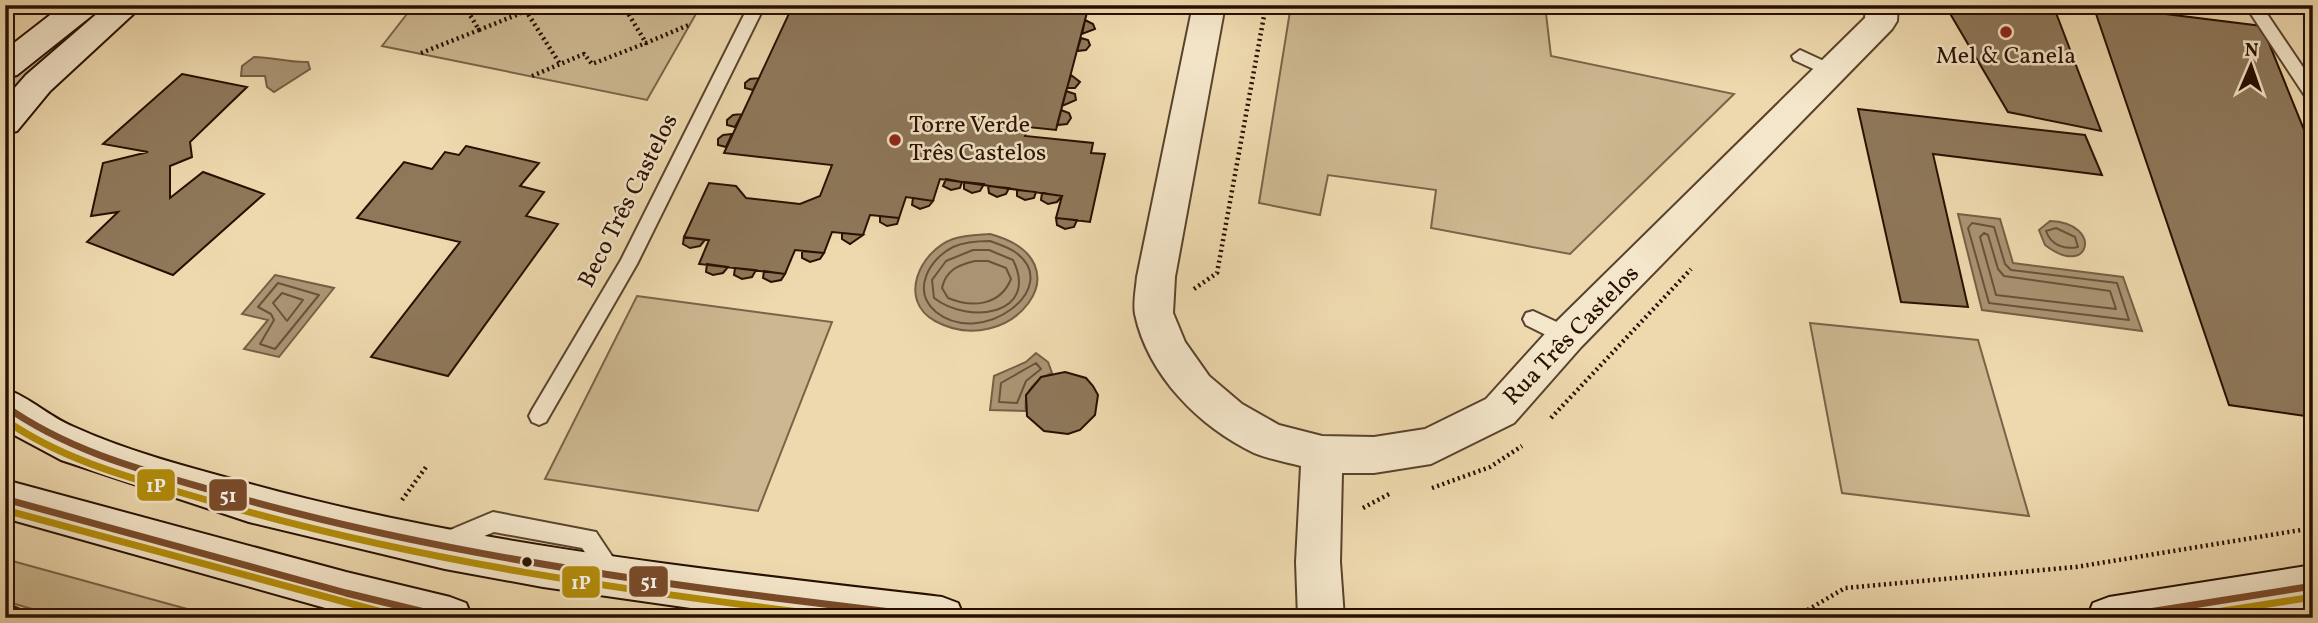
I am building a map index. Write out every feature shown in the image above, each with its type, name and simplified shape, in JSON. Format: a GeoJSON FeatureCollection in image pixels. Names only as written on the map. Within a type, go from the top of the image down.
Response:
{"type":"FeatureCollection","features":[{"type":"Feature","properties":{"kind":"main road"},"geometry":{"type":"LineString","coordinates":[[5,67],[84,5]]}},
{"type":"Feature","properties":{"kind":"main road"},"geometry":{"type":"LineString","coordinates":[[5,122],[38,83],[127,5]]}},
{"type":"Feature","properties":{"kind":"main road","name":"Rua Três Castelos"},"geometry":{"type":"LineString","coordinates":[[1209,5],[1156,277],[1154,313],[1168,350],[1195,388],[1228,416],[1269,440],[1322,454],[1374,455],[1430,446],[1500,411],[1816,64],[1881,21],[1882,5]]}},
{"type":"Feature","properties":{"kind":"main road"},"geometry":{"type":"LineString","coordinates":[[5,407],[65,443],[228,499],[435,547],[618,580],[942,618]]}},
{"type":"Feature","properties":{"kind":"main road"},"geometry":{"type":"LineString","coordinates":[[1321,618],[1318,562],[1322,454]]}},
{"type":"Feature","properties":{"kind":"main road"},"geometry":{"type":"LineString","coordinates":[[5,499],[346,593],[450,618]]}},
{"type":"Feature","properties":{"kind":"main road"},"geometry":{"type":"LineString","coordinates":[[2109,618],[2313,586]]}},
{"type":"Feature","properties":{"kind":"lane","name":"Beco Três Castelos"},"geometry":{"type":"LineString","coordinates":[[539,416],[628,264],[757,5]]}},
{"type":"Feature","properties":{"kind":"lane"},"geometry":{"type":"LineString","coordinates":[[2253,5],[2313,95]]}},
{"type":"Feature","properties":{"kind":"lane"},"geometry":{"type":"LineString","coordinates":[[1533,319],[1567,337]]}},
{"type":"Feature","properties":{"kind":"path"},"geometry":{"type":"LineString","coordinates":[[464,5],[479,30]]}},
{"type":"Feature","properties":{"kind":"path"},"geometry":{"type":"LineString","coordinates":[[622,5],[646,43]]}},
{"type":"Feature","properties":{"kind":"path"},"geometry":{"type":"LineString","coordinates":[[1185,296],[1217,273],[1266,5]]}},
{"type":"Feature","properties":{"kind":"path"},"geometry":{"type":"LineString","coordinates":[[421,53],[526,11],[560,64]]}},
{"type":"Feature","properties":{"kind":"path"},"geometry":{"type":"LineString","coordinates":[[532,76],[584,54],[592,64],[691,24]]}},
{"type":"Feature","properties":{"kind":"path"},"geometry":{"type":"LineString","coordinates":[[397,506],[426,467]]}},
{"type":"Feature","properties":{"kind":"path"},"geometry":{"type":"LineString","coordinates":[[1732,618],[1799,615],[1845,589],[2076,566],[2313,528]]}},
{"type":"Feature","properties":{"kind":"shaded area"},"geometry":{"type":"Polygon","coordinates":[[[102,5],[112,5],[26,76],[5,97],[5,83],[102,5]]]}},
{"type":"Feature","properties":{"kind":"shaded area"},"geometry":{"type":"Polygon","coordinates":[[[414,5],[701,5],[647,100],[382,46],[414,5]]]}},
{"type":"Feature","properties":{"kind":"shaded area"},"geometry":{"type":"Polygon","coordinates":[[[1291,5],[1545,5],[1551,56],[1734,94],[1570,254],[1431,228],[1436,190],[1328,175],[1320,215],[1259,203],[1291,5]]]}},
{"type":"Feature","properties":{"kind":"shaded area"},"geometry":{"type":"Polygon","coordinates":[[[637,296],[832,322],[758,511],[545,479],[637,296]]]}},
{"type":"Feature","properties":{"kind":"shaded area"},"geometry":{"type":"Polygon","coordinates":[[[1810,323],[1978,340],[2029,516],[1842,493],[1810,323]]]}},
{"type":"Feature","properties":{"kind":"shaded area"},"geometry":{"type":"Polygon","coordinates":[[[5,559],[220,618],[62,618],[5,601],[5,559]]]}},
{"type":"Feature","properties":{"kind":"water"},"geometry":{"type":"Polygon","coordinates":[[[254,57],[308,62],[310,69],[274,92],[267,87],[265,76],[241,76],[242,66],[254,57]]]}},
{"type":"Feature","properties":{"kind":"water"},"geometry":{"type":"Polygon","coordinates":[[[1958,214],[2000,219],[2013,263],[2123,277],[2142,331],[1982,310],[1958,214]]]}},
{"type":"Feature","properties":{"kind":"water"},"geometry":{"type":"Polygon","coordinates":[[[2050,221],[2067,224],[2078,231],[2084,239],[2085,247],[2081,253],[2072,256],[2060,254],[2045,245],[2039,230],[2050,221]]]}},
{"type":"Feature","properties":{"kind":"water"},"geometry":{"type":"Polygon","coordinates":[[[990,234],[1020,247],[1035,265],[1037,284],[1028,303],[1012,319],[989,328],[963,330],[935,321],[924,312],[917,301],[917,277],[923,265],[941,245],[953,239],[990,234]]]}},
{"type":"Feature","properties":{"kind":"water"},"geometry":{"type":"Polygon","coordinates":[[[275,275],[334,288],[279,357],[244,349],[268,320],[242,314],[275,275]]]}},
{"type":"Feature","properties":{"kind":"water"},"geometry":{"type":"Polygon","coordinates":[[[1036,353],[1048,362],[1052,373],[1040,379],[1028,392],[1026,411],[990,410],[994,376],[1026,362],[1036,353]]]}},
{"type":"Feature","properties":{"kind":"building","name":"Torre Verde Três Castelos"},"geometry":{"type":"Polygon","coordinates":[[[793,5],[1089,5],[1056,130],[1028,127],[1025,136],[1093,143],[1091,153],[1105,154],[1090,222],[1056,218],[1062,196],[940,179],[933,201],[906,197],[899,218],[870,215],[863,235],[832,232],[824,253],[795,250],[785,274],[699,264],[709,240],[684,237],[709,183],[736,186],[746,198],[800,204],[820,196],[832,165],[724,153],[793,5]]]}},
{"type":"Feature","properties":{"kind":"building"},"geometry":{"type":"Polygon","coordinates":[[[1945,5],[2053,5],[2101,131],[2008,112],[1945,5]]]}},
{"type":"Feature","properties":{"kind":"building"},"geometry":{"type":"Polygon","coordinates":[[[2093,5],[2262,26],[2313,152],[2313,417],[2229,405],[2093,5]]]}},
{"type":"Feature","properties":{"kind":"building"},"geometry":{"type":"Polygon","coordinates":[[[1085,20],[1093,24],[1095,29],[1082,34],[1085,20]]]}},
{"type":"Feature","properties":{"kind":"building"},"geometry":{"type":"Polygon","coordinates":[[[1081,38],[1088,40],[1090,45],[1086,50],[1077,51],[1081,38]]]}},
{"type":"Feature","properties":{"kind":"building"},"geometry":{"type":"Polygon","coordinates":[[[182,74],[247,87],[190,142],[192,157],[170,166],[170,198],[203,172],[264,194],[173,275],[87,242],[118,212],[91,216],[103,163],[148,152],[103,144],[182,74]]]}},
{"type":"Feature","properties":{"kind":"building"},"geometry":{"type":"Polygon","coordinates":[[[1071,75],[1080,82],[1075,88],[1067,88],[1071,75]]]}},
{"type":"Feature","properties":{"kind":"building"},"geometry":{"type":"Polygon","coordinates":[[[759,78],[753,90],[745,88],[745,83],[750,79],[759,78]]]}},
{"type":"Feature","properties":{"kind":"building"},"geometry":{"type":"Polygon","coordinates":[[[1066,91],[1075,94],[1076,100],[1062,106],[1066,91]]]}},
{"type":"Feature","properties":{"kind":"building"},"geometry":{"type":"Polygon","coordinates":[[[1858,109],[2085,135],[2102,175],[1933,154],[1968,307],[1901,302],[1858,109]]]}},
{"type":"Feature","properties":{"kind":"building"},"geometry":{"type":"Polygon","coordinates":[[[1061,110],[1069,113],[1071,118],[1067,124],[1057,125],[1061,110]]]}},
{"type":"Feature","properties":{"kind":"building"},"geometry":{"type":"Polygon","coordinates":[[[742,114],[735,127],[727,125],[727,120],[733,115],[742,114]]]}},
{"type":"Feature","properties":{"kind":"building"},"geometry":{"type":"Polygon","coordinates":[[[732,134],[726,147],[718,145],[718,139],[723,135],[732,134]]]}},
{"type":"Feature","properties":{"kind":"building"},"geometry":{"type":"Polygon","coordinates":[[[466,146],[539,163],[520,186],[544,192],[526,216],[558,224],[448,376],[371,357],[460,242],[357,218],[404,162],[432,169],[445,152],[459,155],[466,146]]]}},
{"type":"Feature","properties":{"kind":"building"},"geometry":{"type":"Polygon","coordinates":[[[946,179],[962,182],[960,188],[951,190],[943,186],[946,179]]]}},
{"type":"Feature","properties":{"kind":"building"},"geometry":{"type":"Polygon","coordinates":[[[964,182],[984,184],[980,191],[972,193],[964,189],[964,182]]]}},
{"type":"Feature","properties":{"kind":"building"},"geometry":{"type":"Polygon","coordinates":[[[988,186],[1009,188],[1006,194],[997,197],[989,193],[988,186]]]}},
{"type":"Feature","properties":{"kind":"building"},"geometry":{"type":"Polygon","coordinates":[[[1017,190],[1036,192],[1034,198],[1025,200],[1017,196],[1017,190]]]}},
{"type":"Feature","properties":{"kind":"building"},"geometry":{"type":"Polygon","coordinates":[[[1042,193],[1062,196],[1057,202],[1048,204],[1041,200],[1042,193]]]}},
{"type":"Feature","properties":{"kind":"building"},"geometry":{"type":"Polygon","coordinates":[[[913,198],[933,201],[929,206],[920,209],[912,205],[913,198]]]}},
{"type":"Feature","properties":{"kind":"building"},"geometry":{"type":"Polygon","coordinates":[[[880,216],[899,218],[897,224],[887,226],[880,222],[880,216]]]}},
{"type":"Feature","properties":{"kind":"building"},"geometry":{"type":"Polygon","coordinates":[[[1056,218],[1077,220],[1074,227],[1065,229],[1057,225],[1056,218]]]}},
{"type":"Feature","properties":{"kind":"building"},"geometry":{"type":"Polygon","coordinates":[[[842,233],[863,235],[850,244],[842,239],[842,233]]]}},
{"type":"Feature","properties":{"kind":"building"},"geometry":{"type":"Polygon","coordinates":[[[684,237],[705,240],[700,246],[690,248],[683,244],[684,237]]]}},
{"type":"Feature","properties":{"kind":"building"},"geometry":{"type":"Polygon","coordinates":[[[802,251],[824,253],[820,259],[810,262],[802,258],[802,251]]]}},
{"type":"Feature","properties":{"kind":"building"},"geometry":{"type":"Polygon","coordinates":[[[707,264],[728,267],[723,273],[713,275],[706,272],[707,264]]]}},
{"type":"Feature","properties":{"kind":"building"},"geometry":{"type":"Polygon","coordinates":[[[735,268],[756,270],[752,277],[742,279],[734,275],[735,268]]]}},
{"type":"Feature","properties":{"kind":"building"},"geometry":{"type":"Polygon","coordinates":[[[764,271],[785,274],[781,280],[771,282],[763,278],[764,271]]]}},
{"type":"Feature","properties":{"kind":"building"},"geometry":{"type":"Polygon","coordinates":[[[1065,372],[1086,378],[1093,386],[1098,395],[1095,415],[1080,430],[1068,434],[1044,431],[1027,416],[1026,395],[1041,377],[1065,372]]]}},
{"type":"Feature","properties":{"kind":"building"},"geometry":{"type":"Polygon","coordinates":[[[6,603],[41,618],[5,618],[6,603]]]}},
{"type":"Feature","properties":{"kind":"transit line","name":"51"},"geometry":{"type":"LineString","coordinates":[[5,406],[47,433],[117,462],[281,510],[374,533],[561,568],[940,618]]}},
{"type":"Feature","properties":{"kind":"transit line","name":"1P"},"geometry":{"type":"LineString","coordinates":[[5,420],[24,434],[89,464],[262,516],[345,537],[595,585],[849,618]]}},
{"type":"Feature","properties":{"kind":"transit line","name":"51"},"geometry":{"type":"LineString","coordinates":[[5,499],[346,593],[449,618]]}},
{"type":"Feature","properties":{"kind":"transit line","name":"1P"},"geometry":{"type":"LineString","coordinates":[[5,510],[404,618]]}},
{"type":"Feature","properties":{"kind":"transit line","name":"51"},"geometry":{"type":"LineString","coordinates":[[2111,618],[2313,586]]}},
{"type":"Feature","properties":{"kind":"transit line","name":"1P"},"geometry":{"type":"LineString","coordinates":[[2178,618],[2313,597]]}},
{"type":"Feature","properties":{"kind":"place","name":"Mel & Canela"},"geometry":{"type":"Point","coordinates":[2006,32]}},
{"type":"Feature","properties":{"kind":"place","name":"Torre Verde Três Castelos"},"geometry":{"type":"Point","coordinates":[895,140]}}]}
